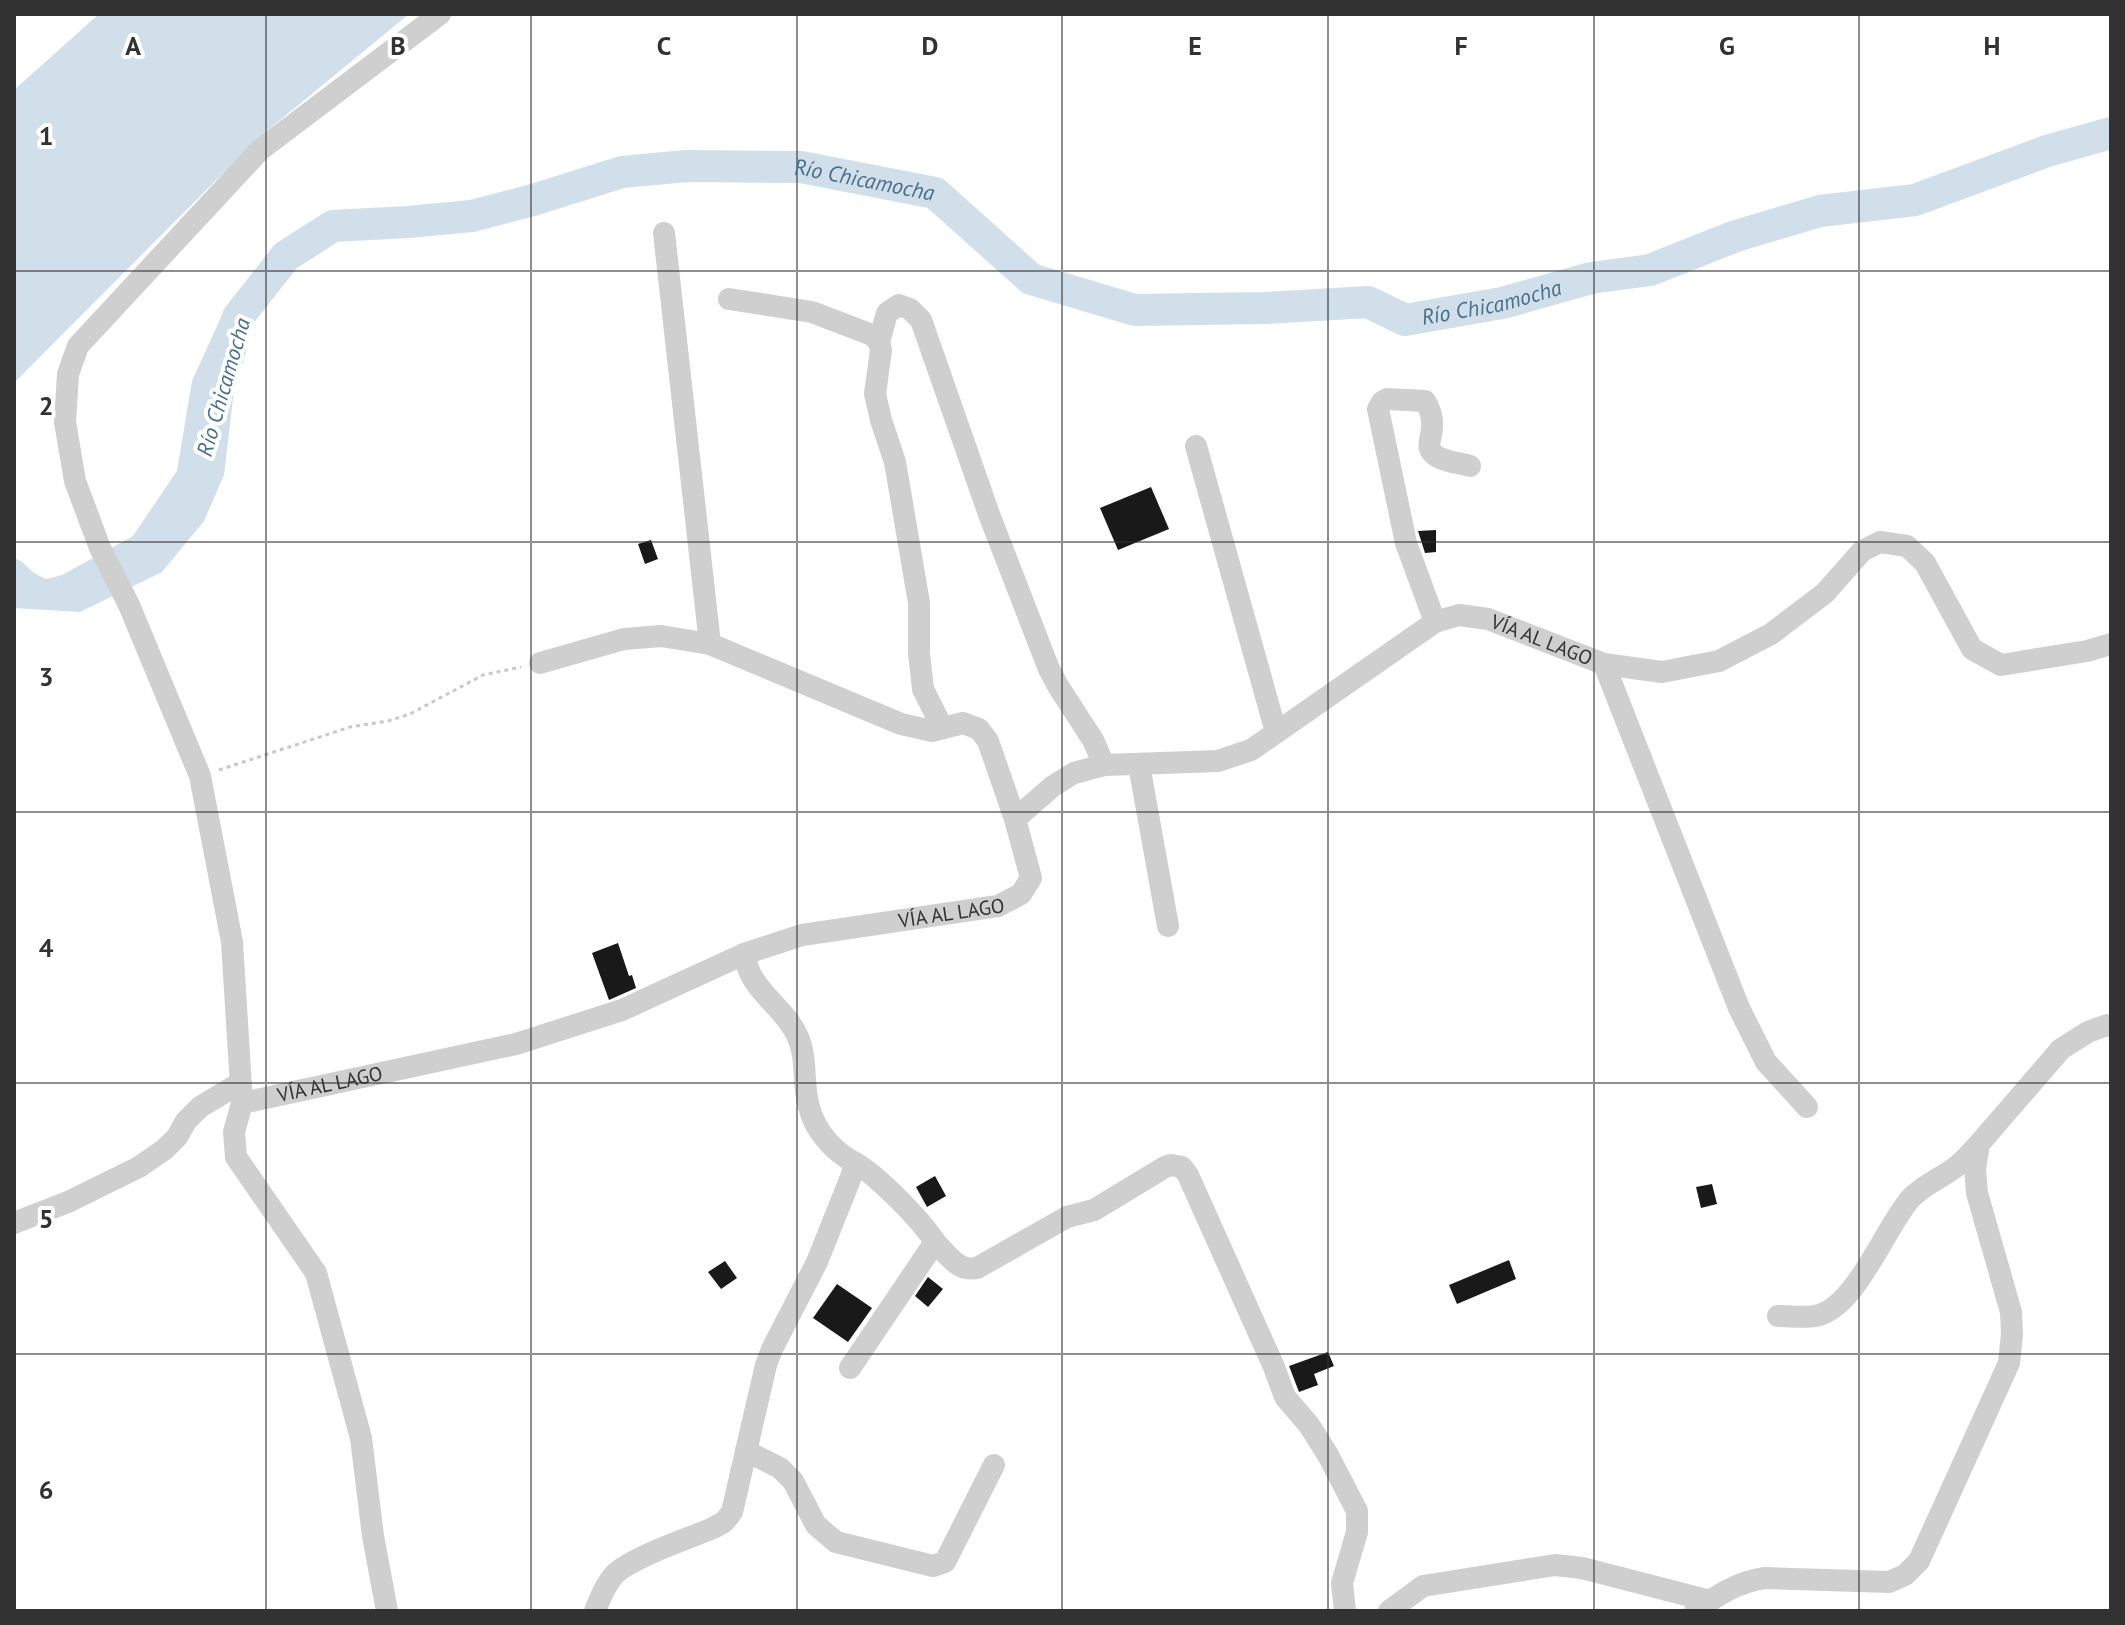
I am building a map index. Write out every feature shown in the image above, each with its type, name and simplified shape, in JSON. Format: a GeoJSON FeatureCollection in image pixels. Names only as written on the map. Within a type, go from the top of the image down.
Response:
{"type":"FeatureCollection","features":[{"type":"Feature","properties":{"kind":"street"},"geometry":{"type":"LineString","coordinates":[[387,1611],[373,1536],[361,1438],[316,1273],[236,1157],[234,1132],[241,1093],[232,942],[200,776],[129,605],[100,548],[75,481],[65,422],[68,374],[78,346],[260,150],[440,14]]}},
{"type":"Feature","properties":{"kind":"street"},"geometry":{"type":"LineString","coordinates":[[664,233],[710,644]]}},
{"type":"Feature","properties":{"kind":"street"},"geometry":{"type":"LineString","coordinates":[[729,299],[812,312],[872,335],[879,342]]}},
{"type":"Feature","properties":{"kind":"street"},"geometry":{"type":"LineString","coordinates":[[942,727],[923,689],[919,603],[895,462],[875,394],[881,350],[879,342],[887,313],[899,305],[910,309],[921,320],[990,517],[1049,669],[1088,731],[1104,765]]}},
{"type":"Feature","properties":{"kind":"street"},"geometry":{"type":"LineString","coordinates":[[1435,622],[1406,543],[1378,409],[1382,402],[1387,399],[1425,401],[1432,424],[1428,444],[1431,451],[1436,456],[1470,466]]}},
{"type":"Feature","properties":{"kind":"street"},"geometry":{"type":"LineString","coordinates":[[1196,446],[1276,732]]}},
{"type":"Feature","properties":{"kind":"street","name":"VÍA AL LAGO"},"geometry":{"type":"LineString","coordinates":[[14,1223],[68,1202],[139,1167],[165,1149],[200,1107],[241,1093],[516,1044],[622,1010],[744,954],[802,935],[998,906],[1021,894],[1031,878],[1015,819],[1053,786],[1074,773],[1104,765],[1218,761],[1251,750],[1435,622],[1459,615],[1488,619],[1604,664],[1662,672],[1719,661],[1771,634],[1825,593],[1862,551],[1880,542],[1907,546],[1925,563],[1972,649],[2001,665],[2111,644]]}},
{"type":"Feature","properties":{"kind":"street"},"geometry":{"type":"LineString","coordinates":[[540,663],[624,639],[661,636],[710,644],[901,724],[932,731],[963,723],[979,729],[988,741],[1015,819]]}},
{"type":"Feature","properties":{"kind":"street"},"geometry":{"type":"LineString","coordinates":[[1604,664],[1739,1008],[1766,1062],[1807,1107]]}},
{"type":"Feature","properties":{"kind":"street"},"geometry":{"type":"LineString","coordinates":[[1139,765],[1168,926]]}},
{"type":"Feature","properties":{"kind":"street"},"geometry":{"type":"LineString","coordinates":[[744,954],[754,980],[796,1032],[804,1056],[809,1107],[828,1143],[842,1156],[864,1168],[888,1190],[961,1268],[977,1268],[1067,1217],[1094,1210],[1165,1167],[1182,1167],[1285,1397],[1322,1445],[1357,1511],[1357,1532],[1342,1583],[1345,1611]]}},
{"type":"Feature","properties":{"kind":"street"},"geometry":{"type":"LineString","coordinates":[[1778,1316],[1816,1316],[1839,1305],[1912,1197],[1926,1184],[1955,1168],[2061,1049],[2088,1032],[2111,1026]]}},
{"type":"Feature","properties":{"kind":"street"},"geometry":{"type":"LineString","coordinates":[[1389,1611],[1423,1586],[1555,1565],[1582,1568],[1702,1606],[1730,1587],[1748,1580],[1889,1582],[1905,1575],[1919,1561],[2009,1363],[2011,1312],[1977,1193],[1975,1169],[1979,1144]]}},
{"type":"Feature","properties":{"kind":"street"},"geometry":{"type":"LineString","coordinates":[[595,1611],[601,1594],[616,1573],[724,1522],[732,1512],[769,1357],[817,1262],[855,1163]]}},
{"type":"Feature","properties":{"kind":"street"},"geometry":{"type":"LineString","coordinates":[[850,1368],[935,1242]]}},
{"type":"Feature","properties":{"kind":"street"},"geometry":{"type":"LineString","coordinates":[[746,1451],[780,1468],[793,1481],[816,1525],[836,1542],[933,1566],[945,1562],[994,1465]]}},
{"type":"Feature","properties":{"kind":"path"},"geometry":{"type":"LineString","coordinates":[[200,776],[350,727],[410,714],[483,675],[540,663]]}},
{"type":"Feature","properties":{"kind":"water"},"geometry":{"type":"Polygon","coordinates":[[[99,14],[409,14],[257,139],[14,383],[14,90],[99,14]]]}},
{"type":"Feature","properties":{"kind":"water"},"geometry":{"type":"Polygon","coordinates":[[[222,315],[254,320],[234,390],[224,475],[204,521],[162,572],[80,612],[14,608],[14,558],[46,579],[62,575],[133,536],[177,471],[192,381],[222,315]]]}},
{"type":"Feature","properties":{"kind":"building"},"geometry":{"type":"Polygon","coordinates":[[[1151,487],[1169,529],[1118,550],[1100,508],[1151,487]]]}},
{"type":"Feature","properties":{"kind":"building"},"geometry":{"type":"Polygon","coordinates":[[[1436,530],[1436,552],[1425,553],[1418,531],[1436,530]]]}},
{"type":"Feature","properties":{"kind":"building"},"geometry":{"type":"Polygon","coordinates":[[[651,540],[658,559],[645,564],[638,544],[651,540]]]}},
{"type":"Feature","properties":{"kind":"building"},"geometry":{"type":"Polygon","coordinates":[[[618,943],[636,988],[609,1000],[592,953],[618,943]]]}},
{"type":"Feature","properties":{"kind":"building"},"geometry":{"type":"Polygon","coordinates":[[[935,1176],[946,1196],[927,1207],[916,1187],[935,1176]]]}},
{"type":"Feature","properties":{"kind":"building"},"geometry":{"type":"Polygon","coordinates":[[[1712,1184],[1717,1204],[1701,1208],[1696,1187],[1712,1184]]]}},
{"type":"Feature","properties":{"kind":"building"},"geometry":{"type":"Polygon","coordinates":[[[1509,1260],[1516,1279],[1457,1304],[1449,1285],[1509,1260]]]}},
{"type":"Feature","properties":{"kind":"building"},"geometry":{"type":"Polygon","coordinates":[[[725,1261],[737,1278],[721,1289],[708,1272],[725,1261]]]}},
{"type":"Feature","properties":{"kind":"building"},"geometry":{"type":"Polygon","coordinates":[[[928,1277],[943,1289],[928,1307],[915,1296],[928,1277]]]}},
{"type":"Feature","properties":{"kind":"building"},"geometry":{"type":"Polygon","coordinates":[[[837,1284],[872,1308],[848,1342],[813,1318],[837,1284]]]}},
{"type":"Feature","properties":{"kind":"building"},"geometry":{"type":"Polygon","coordinates":[[[1328,1352],[1334,1366],[1314,1374],[1318,1385],[1299,1392],[1289,1366],[1328,1352]]]}},
{"type":"Feature","properties":{"kind":"waterway","name":"Río Chicamocha"},"geometry":{"type":"LineString","coordinates":[[228,357],[238,317],[286,256],[333,226],[472,216],[622,172],[686,166],[801,167],[935,193],[1031,279],[1135,310],[1265,308],[1368,302],[1405,320],[1502,303],[1591,278],[1650,270],[1736,236],[1820,211],[1915,200],[2047,151],[2111,133]]}}]}
